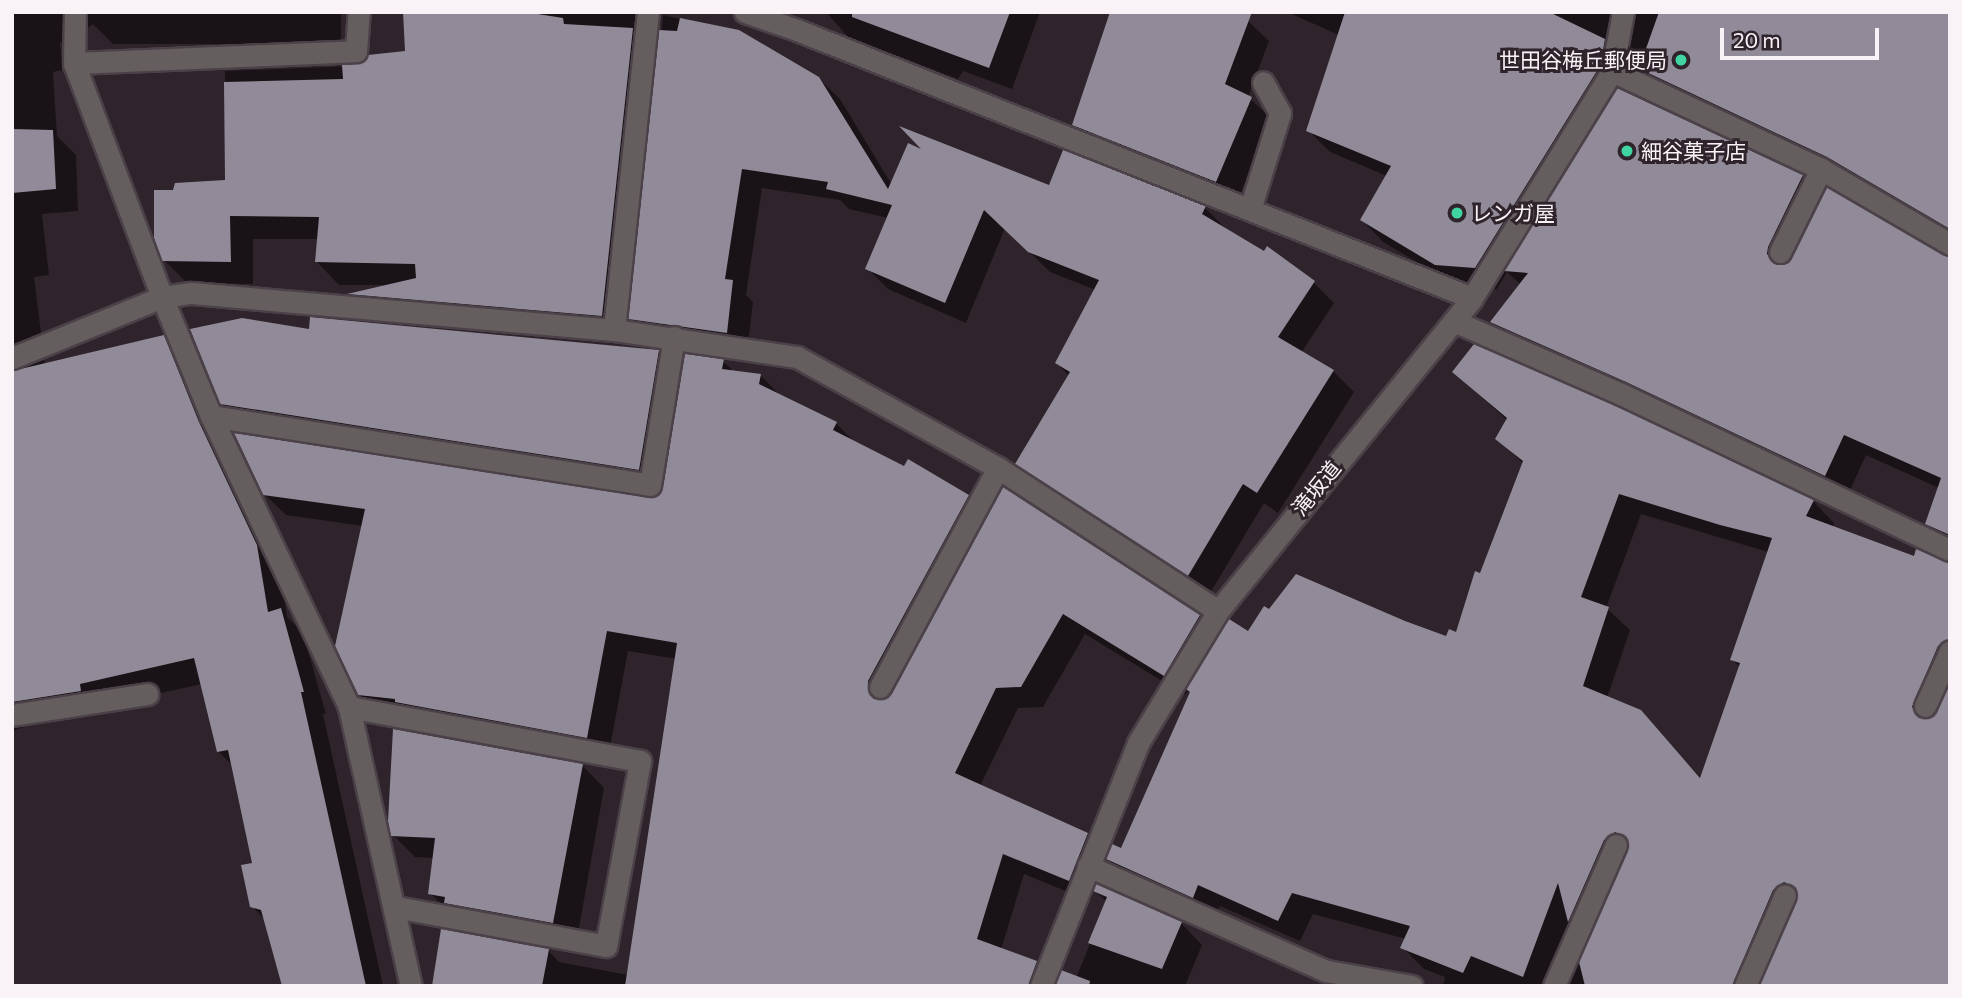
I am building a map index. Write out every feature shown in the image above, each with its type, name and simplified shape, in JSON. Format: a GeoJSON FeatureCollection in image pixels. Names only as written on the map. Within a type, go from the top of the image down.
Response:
{"type":"FeatureCollection","features":[{"type":"Feature","properties":{"kind":"street"},"geometry":{"type":"LineString","coordinates":[[75,12],[74,63],[162,297],[211,416],[349,707],[411,986]]}},
{"type":"Feature","properties":{"kind":"street"},"geometry":{"type":"LineString","coordinates":[[74,63],[356,51],[359,12]]}},
{"type":"Feature","properties":{"kind":"street"},"geometry":{"type":"LineString","coordinates":[[614,330],[648,12]]}},
{"type":"Feature","properties":{"kind":"street"},"geometry":{"type":"LineString","coordinates":[[745,12],[799,21],[1250,209],[1472,298]]}},
{"type":"Feature","properties":{"kind":"street","name":"滝坂道"},"geometry":{"type":"LineString","coordinates":[[1041,986],[1138,743],[1218,611],[1472,298],[1612,71],[1623,12]]}},
{"type":"Feature","properties":{"kind":"street"},"geometry":{"type":"LineString","coordinates":[[1612,71],[1821,169],[1950,244]]}},
{"type":"Feature","properties":{"kind":"street"},"geometry":{"type":"LineString","coordinates":[[1250,209],[1280,113],[1263,82]]}},
{"type":"Feature","properties":{"kind":"street"},"geometry":{"type":"LineString","coordinates":[[1780,252],[1821,169]]}},
{"type":"Feature","properties":{"kind":"street"},"geometry":{"type":"LineString","coordinates":[[12,358],[162,297],[191,293],[614,330],[797,357],[998,468],[1218,611]]}},
{"type":"Feature","properties":{"kind":"street"},"geometry":{"type":"LineString","coordinates":[[1454,321],[1621,394],[1950,550]]}},
{"type":"Feature","properties":{"kind":"street"},"geometry":{"type":"LineString","coordinates":[[211,416],[650,485],[674,337]]}},
{"type":"Feature","properties":{"kind":"street"},"geometry":{"type":"LineString","coordinates":[[880,687],[998,468]]}},
{"type":"Feature","properties":{"kind":"street"},"geometry":{"type":"LineString","coordinates":[[1925,706],[1950,650]]}},
{"type":"Feature","properties":{"kind":"street"},"geometry":{"type":"LineString","coordinates":[[12,715],[147,694]]}},
{"type":"Feature","properties":{"kind":"street"},"geometry":{"type":"LineString","coordinates":[[349,707],[640,761],[606,946],[395,907]]}},
{"type":"Feature","properties":{"kind":"street"},"geometry":{"type":"LineString","coordinates":[[1554,986],[1616,845]]}},
{"type":"Feature","properties":{"kind":"street"},"geometry":{"type":"LineString","coordinates":[[1088,866],[1326,971],[1412,986]]}},
{"type":"Feature","properties":{"kind":"street"},"geometry":{"type":"LineString","coordinates":[[1745,986],[1784,895]]}},
{"type":"Feature","properties":{"kind":"building"},"geometry":{"type":"Polygon","coordinates":[[[403,12],[525,12],[563,18],[564,24],[633,28],[602,316],[347,294],[416,278],[415,264],[315,262],[319,217],[230,216],[231,262],[162,261],[154,238],[154,190],[173,190],[175,183],[225,180],[224,82],[343,79],[342,65],[362,63],[368,55],[405,51],[403,12]]]}},
{"type":"Feature","properties":{"kind":"building"},"geometry":{"type":"Polygon","coordinates":[[[852,12],[1010,12],[989,68],[852,17],[852,12]]]}},
{"type":"Feature","properties":{"kind":"building"},"geometry":{"type":"Polygon","coordinates":[[[1110,12],[1252,12],[1225,84],[1252,97],[1216,182],[1072,125],[1110,12]]]}},
{"type":"Feature","properties":{"kind":"building"},"geometry":{"type":"Polygon","coordinates":[[[1345,12],[1549,12],[1605,39],[1600,66],[1475,268],[1435,265],[1360,220],[1391,166],[1306,131],[1345,12]]]}},
{"type":"Feature","properties":{"kind":"building"},"geometry":{"type":"Polygon","coordinates":[[[1659,12],[1950,12],[1950,229],[1827,157],[1627,63],[1629,51],[1643,57],[1659,12]]]}},
{"type":"Feature","properties":{"kind":"building"},"geometry":{"type":"Polygon","coordinates":[[[680,18],[739,30],[819,77],[888,189],[908,143],[921,149],[899,126],[1049,185],[1063,150],[1206,206],[1202,214],[1264,251],[1267,246],[1315,281],[1278,337],[1334,370],[1257,493],[1243,484],[1188,576],[1015,464],[1070,372],[1055,363],[1099,280],[1028,252],[984,210],[945,303],[865,269],[892,205],[826,189],[828,182],[742,169],[725,279],[733,280],[727,333],[628,319],[659,30],[677,31],[680,18]]]}},
{"type":"Feature","properties":{"kind":"building"},"geometry":{"type":"Polygon","coordinates":[[[1617,88],[1803,175],[1768,247],[1767,254],[1774,263],[1782,265],[1791,258],[1827,187],[1950,257],[1950,535],[1925,524],[1941,478],[1844,435],[1825,476],[1626,382],[1490,322],[1528,273],[1504,271],[1617,88]]]}},
{"type":"Feature","properties":{"kind":"building"},"geometry":{"type":"Polygon","coordinates":[[[12,129],[53,130],[56,189],[12,193],[12,129]]]}},
{"type":"Feature","properties":{"kind":"building"},"geometry":{"type":"Polygon","coordinates":[[[310,317],[659,350],[639,470],[220,404],[190,329],[242,318],[309,329],[310,317]]]}},
{"type":"Feature","properties":{"kind":"building"},"geometry":{"type":"Polygon","coordinates":[[[164,335],[199,422],[257,545],[268,612],[281,608],[304,692],[301,692],[366,986],[282,986],[261,910],[250,907],[241,865],[252,863],[228,750],[217,752],[194,658],[80,684],[81,691],[12,702],[12,371],[164,335]]]}},
{"type":"Feature","properties":{"kind":"building"},"geometry":{"type":"Polygon","coordinates":[[[1474,344],[1616,406],[1814,500],[1806,516],[1914,556],[1916,549],[1950,563],[1950,638],[1938,646],[1912,707],[1919,718],[1932,717],[1950,683],[1950,986],[1759,986],[1797,900],[1796,888],[1784,882],[1773,890],[1732,986],[1585,986],[1579,962],[1628,850],[1627,838],[1615,832],[1604,840],[1568,922],[1558,883],[1523,977],[1471,956],[1463,973],[1400,948],[1410,926],[1292,893],[1278,921],[1198,885],[1193,898],[1106,859],[1112,844],[1121,848],[1190,692],[1186,689],[1229,619],[1248,631],[1264,606],[1269,609],[1296,574],[1446,636],[1449,629],[1456,632],[1475,571],[1480,573],[1523,461],[1495,439],[1507,418],[1452,372],[1474,344]],[[1619,494],[1581,597],[1609,607],[1583,686],[1641,710],[1700,778],[1740,663],[1730,660],[1772,538],[1619,494]]]}},
{"type":"Feature","properties":{"kind":"building"},"geometry":{"type":"Polygon","coordinates":[[[685,354],[724,359],[722,369],[761,374],[759,384],[837,422],[833,430],[904,466],[908,459],[969,495],[868,681],[869,693],[874,699],[886,698],[892,693],[1003,487],[1200,615],[1164,676],[1063,614],[1021,687],[996,688],[955,773],[1088,833],[1069,881],[1003,854],[977,939],[1037,961],[1028,986],[625,986],[677,643],[607,631],[587,738],[395,702],[395,699],[358,695],[335,646],[365,509],[263,495],[234,433],[654,497],[663,487],[685,354]]]}},
{"type":"Feature","properties":{"kind":"building"},"geometry":{"type":"Polygon","coordinates":[[[393,729],[583,764],[553,923],[444,903],[445,897],[428,894],[435,838],[391,836],[388,821],[393,729]]]}},
{"type":"Feature","properties":{"kind":"building"},"geometry":{"type":"Polygon","coordinates":[[[1096,884],[1182,922],[1162,969],[1088,943],[1107,897],[1093,891],[1096,884]]]}},
{"type":"Feature","properties":{"kind":"building"},"geometry":{"type":"Polygon","coordinates":[[[441,929],[549,949],[542,986],[432,986],[441,929]]]}},
{"type":"Feature","properties":{"kind":"building"},"geometry":{"type":"Polygon","coordinates":[[[1061,970],[1090,981],[1089,986],[1055,986],[1061,970]]]}},
{"type":"Feature","properties":{"kind":"place","name":"世田谷梅丘郵便局"},"geometry":{"type":"Point","coordinates":[1681,60]}},
{"type":"Feature","properties":{"kind":"place","name":"細谷菓子店"},"geometry":{"type":"Point","coordinates":[1627,151]}},
{"type":"Feature","properties":{"kind":"place","name":"レンガ屋"},"geometry":{"type":"Point","coordinates":[1457,213]}}]}
